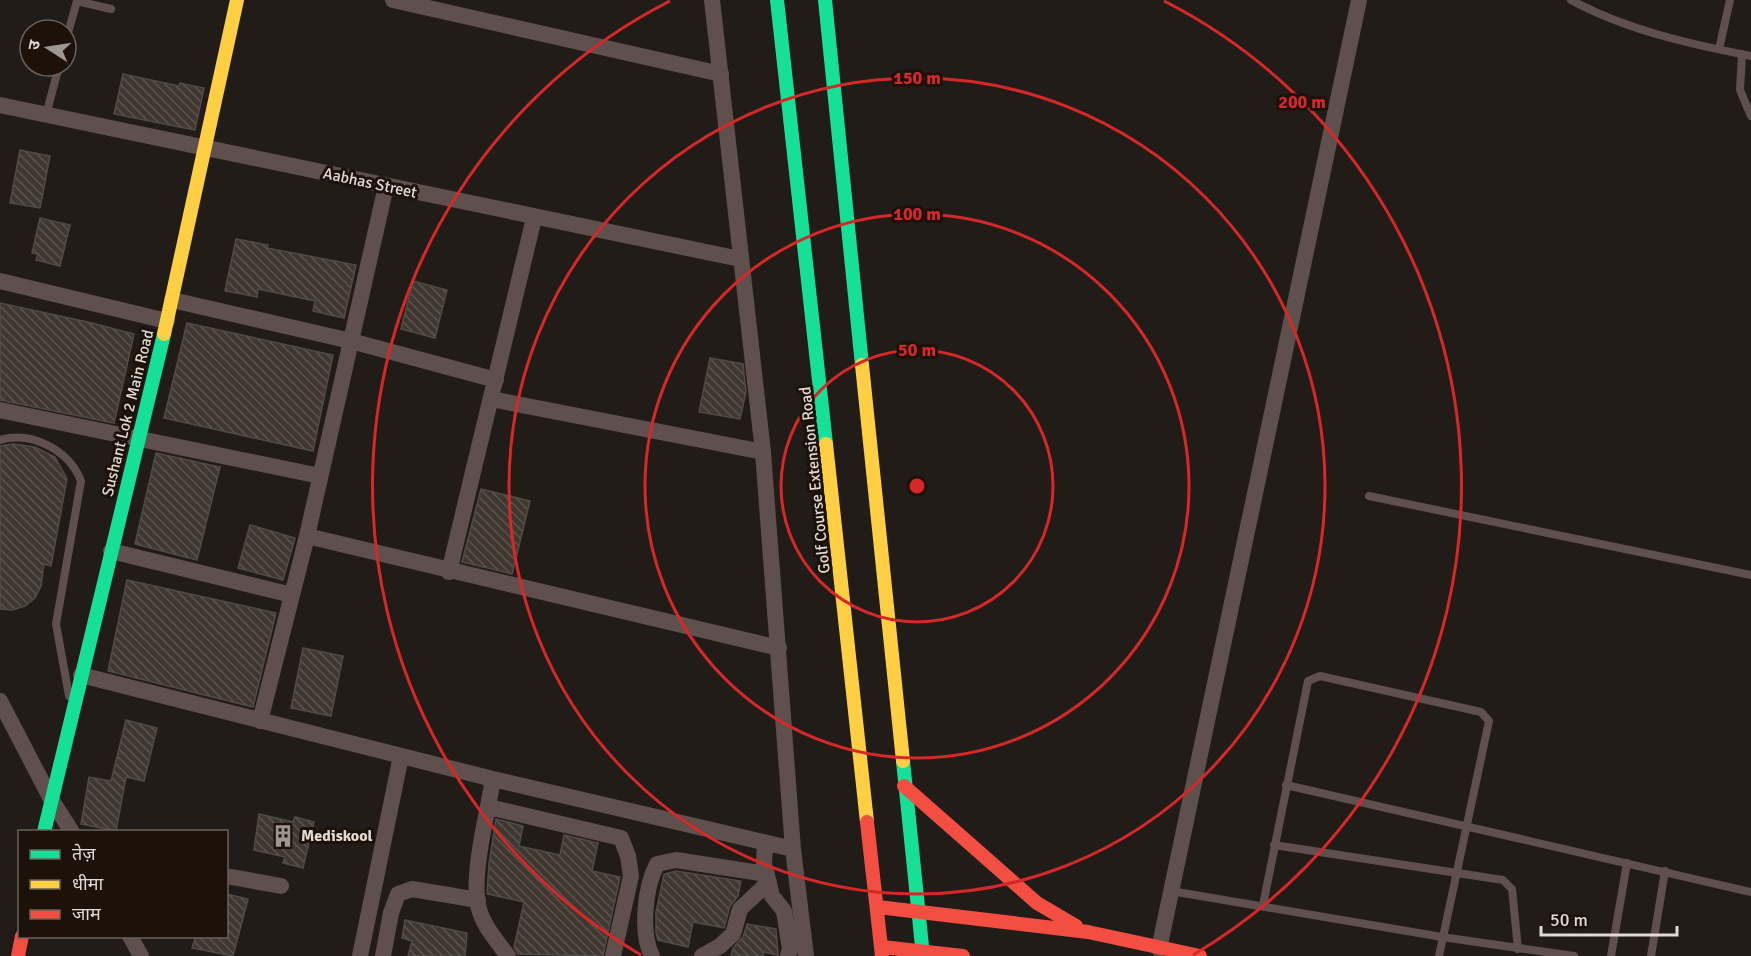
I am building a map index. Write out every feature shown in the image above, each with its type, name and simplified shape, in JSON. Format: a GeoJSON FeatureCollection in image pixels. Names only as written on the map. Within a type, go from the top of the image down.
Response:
{"type":"FeatureCollection","features":[{"type":"Feature","properties":{"kind":"main road","name":"Sushant Lok 2 Main Road"},"geometry":{"type":"LineString","coordinates":[[44,830],[172,300],[237,0]]}},
{"type":"Feature","properties":{"kind":"main road","name":"Golf Course Extension Road"},"geometry":{"type":"LineString","coordinates":[[777,0],[882,951]]}},
{"type":"Feature","properties":{"kind":"main road"},"geometry":{"type":"LineString","coordinates":[[825,0],[900,716],[904,786],[920,912],[922,953]]}},
{"type":"Feature","properties":{"kind":"main road"},"geometry":{"type":"LineString","coordinates":[[904,786],[1037,903],[1088,932]]}},
{"type":"Feature","properties":{"kind":"main road"},"geometry":{"type":"LineString","coordinates":[[878,907],[1088,932],[1200,956]]}},
{"type":"Feature","properties":{"kind":"main road"},"geometry":{"type":"LineString","coordinates":[[18,956],[22,938]]}},
{"type":"Feature","properties":{"kind":"main road"},"geometry":{"type":"LineString","coordinates":[[882,951],[963,956]]}},
{"type":"Feature","properties":{"kind":"street"},"geometry":{"type":"LineString","coordinates":[[393,0],[721,74]]}},
{"type":"Feature","properties":{"kind":"street"},"geometry":{"type":"LineString","coordinates":[[712,0],[763,452],[793,849],[806,956]]}},
{"type":"Feature","properties":{"kind":"street"},"geometry":{"type":"LineString","coordinates":[[1160,949],[1359,0]]}},
{"type":"Feature","properties":{"kind":"street","name":"Aabhas Street"},"geometry":{"type":"LineString","coordinates":[[0,105],[534,218],[740,259]]}},
{"type":"Feature","properties":{"kind":"street"},"geometry":{"type":"LineString","coordinates":[[261,721],[307,536],[386,186]]}},
{"type":"Feature","properties":{"kind":"street"},"geometry":{"type":"LineString","coordinates":[[449,572],[534,218]]}},
{"type":"Feature","properties":{"kind":"street"},"geometry":{"type":"LineString","coordinates":[[0,281],[167,321]]}},
{"type":"Feature","properties":{"kind":"street"},"geometry":{"type":"LineString","coordinates":[[172,300],[351,341],[496,380]]}},
{"type":"Feature","properties":{"kind":"street"},"geometry":{"type":"LineString","coordinates":[[491,399],[763,452]]}},
{"type":"Feature","properties":{"kind":"street"},"geometry":{"type":"LineString","coordinates":[[0,410],[320,476]]}},
{"type":"Feature","properties":{"kind":"street"},"geometry":{"type":"LineString","coordinates":[[307,536],[449,572],[779,648]]}},
{"type":"Feature","properties":{"kind":"street"},"geometry":{"type":"LineString","coordinates":[[111,551],[292,595]]}},
{"type":"Feature","properties":{"kind":"street"},"geometry":{"type":"LineString","coordinates":[[81,675],[493,779],[793,849]]}},
{"type":"Feature","properties":{"kind":"street"},"geometry":{"type":"LineString","coordinates":[[0,701],[51,799],[71,830]]}},
{"type":"Feature","properties":{"kind":"street"},"geometry":{"type":"LineString","coordinates":[[360,956],[401,756]]}},
{"type":"Feature","properties":{"kind":"street"},"geometry":{"type":"LineString","coordinates":[[493,779],[476,889],[484,923],[508,956]]}},
{"type":"Feature","properties":{"kind":"street"},"geometry":{"type":"LineString","coordinates":[[489,807],[621,838],[628,856],[631,876],[613,956]]}},
{"type":"Feature","properties":{"kind":"street"},"geometry":{"type":"LineString","coordinates":[[765,843],[772,896],[784,911],[790,949],[788,956]]}},
{"type":"Feature","properties":{"kind":"street"},"geometry":{"type":"LineString","coordinates":[[652,956],[645,934],[651,876],[657,864],[676,860],[768,878]]}},
{"type":"Feature","properties":{"kind":"street"},"geometry":{"type":"LineString","coordinates":[[228,876],[281,886]]}},
{"type":"Feature","properties":{"kind":"street"},"geometry":{"type":"LineString","coordinates":[[702,956],[720,946],[733,934],[740,909],[768,878]]}},
{"type":"Feature","properties":{"kind":"street"},"geometry":{"type":"LineString","coordinates":[[383,956],[391,913],[398,894],[412,889],[478,900]]}},
{"type":"Feature","properties":{"kind":"street"},"geometry":{"type":"LineString","coordinates":[[131,938],[144,955]]}},
{"type":"Feature","properties":{"kind":"lane"},"geometry":{"type":"LineString","coordinates":[[1571,0],[1612,20],[1747,55],[1740,90],[1751,116]]}},
{"type":"Feature","properties":{"kind":"lane"},"geometry":{"type":"LineString","coordinates":[[1719,48],[1730,0]]}},
{"type":"Feature","properties":{"kind":"lane"},"geometry":{"type":"LineString","coordinates":[[71,18],[74,1],[111,9]]}},
{"type":"Feature","properties":{"kind":"lane"},"geometry":{"type":"LineString","coordinates":[[46,115],[56,78]]}},
{"type":"Feature","properties":{"kind":"lane"},"geometry":{"type":"LineString","coordinates":[[0,440],[20,436],[39,442],[71,464],[81,481],[56,624],[72,711]]}},
{"type":"Feature","properties":{"kind":"lane"},"geometry":{"type":"LineString","coordinates":[[1369,496],[1751,574]]}},
{"type":"Feature","properties":{"kind":"lane"},"geometry":{"type":"LineString","coordinates":[[1263,905],[1308,681],[1320,676],[1481,712],[1488,716],[1489,721],[1439,956]]}},
{"type":"Feature","properties":{"kind":"lane"},"geometry":{"type":"LineString","coordinates":[[1286,785],[1751,892]]}},
{"type":"Feature","properties":{"kind":"lane"},"geometry":{"type":"LineString","coordinates":[[1274,845],[1509,883],[1518,949]]}},
{"type":"Feature","properties":{"kind":"lane"},"geometry":{"type":"LineString","coordinates":[[1611,956],[1627,863]]}},
{"type":"Feature","properties":{"kind":"lane"},"geometry":{"type":"LineString","coordinates":[[1651,956],[1665,871]]}},
{"type":"Feature","properties":{"kind":"lane"},"geometry":{"type":"LineString","coordinates":[[1171,891],[1263,905],[1442,938],[1574,956]]}},
{"type":"Feature","properties":{"kind":"building"},"geometry":{"type":"Polygon","coordinates":[[[123,74],[179,86],[180,83],[204,88],[195,130],[114,114],[123,74]]]}},
{"type":"Feature","properties":{"kind":"building"},"geometry":{"type":"Polygon","coordinates":[[[20,150],[50,156],[40,208],[10,203],[20,150]]]}},
{"type":"Feature","properties":{"kind":"building"},"geometry":{"type":"Polygon","coordinates":[[[40,218],[70,225],[60,266],[36,260],[38,254],[32,253],[40,218]]]}},
{"type":"Feature","properties":{"kind":"building"},"geometry":{"type":"Polygon","coordinates":[[[236,239],[268,245],[267,248],[356,265],[344,318],[313,311],[315,301],[258,289],[257,297],[225,291],[236,239]]]}},
{"type":"Feature","properties":{"kind":"building"},"geometry":{"type":"Polygon","coordinates":[[[413,281],[447,290],[435,338],[401,329],[413,281]]]}},
{"type":"Feature","properties":{"kind":"building"},"geometry":{"type":"Polygon","coordinates":[[[0,303],[134,334],[114,423],[0,400],[0,303]]]}},
{"type":"Feature","properties":{"kind":"building"},"geometry":{"type":"Polygon","coordinates":[[[187,323],[333,355],[313,451],[164,418],[187,323]]]}},
{"type":"Feature","properties":{"kind":"building"},"geometry":{"type":"Polygon","coordinates":[[[710,358],[743,364],[746,392],[740,419],[699,412],[710,358]]]}},
{"type":"Feature","properties":{"kind":"building"},"geometry":{"type":"Polygon","coordinates":[[[13,444],[35,447],[55,457],[67,479],[51,566],[44,564],[41,586],[35,598],[25,606],[12,610],[0,609],[0,446],[13,444]]]}},
{"type":"Feature","properties":{"kind":"building"},"geometry":{"type":"Polygon","coordinates":[[[156,453],[220,467],[197,560],[135,544],[156,453]]]}},
{"type":"Feature","properties":{"kind":"building"},"geometry":{"type":"Polygon","coordinates":[[[481,489],[530,501],[512,574],[462,562],[481,489]]]}},
{"type":"Feature","properties":{"kind":"building"},"geometry":{"type":"Polygon","coordinates":[[[250,525],[295,538],[283,580],[238,568],[250,525]]]}},
{"type":"Feature","properties":{"kind":"building"},"geometry":{"type":"Polygon","coordinates":[[[127,580],[276,613],[253,707],[108,671],[127,580]]]}},
{"type":"Feature","properties":{"kind":"building"},"geometry":{"type":"Polygon","coordinates":[[[303,648],[343,656],[331,716],[291,708],[303,648]]]}},
{"type":"Feature","properties":{"kind":"building"},"geometry":{"type":"Polygon","coordinates":[[[126,720],[157,728],[144,781],[126,777],[116,830],[81,824],[89,777],[111,781],[126,720]]]}},
{"type":"Feature","properties":{"kind":"building","name":"Mediskool"},"geometry":{"type":"Polygon","coordinates":[[[259,814],[293,822],[295,817],[314,822],[303,868],[283,863],[285,857],[254,850],[259,814]]]}},
{"type":"Feature","properties":{"kind":"building"},"geometry":{"type":"Polygon","coordinates":[[[496,819],[523,826],[519,846],[560,855],[564,835],[598,843],[592,871],[620,877],[603,956],[518,954],[514,947],[524,902],[487,894],[496,819]]]}},
{"type":"Feature","properties":{"kind":"building"},"geometry":{"type":"Polygon","coordinates":[[[676,871],[741,881],[738,896],[730,906],[724,928],[693,922],[688,947],[658,940],[656,933],[656,912],[664,874],[676,871]]]}},
{"type":"Feature","properties":{"kind":"building"},"geometry":{"type":"Polygon","coordinates":[[[228,894],[248,899],[233,956],[192,948],[195,938],[228,938],[228,894]]]}},
{"type":"Feature","properties":{"kind":"building"},"geometry":{"type":"Polygon","coordinates":[[[405,920],[467,933],[465,956],[408,956],[412,941],[402,938],[405,920]]]}},
{"type":"Feature","properties":{"kind":"building"},"geometry":{"type":"Polygon","coordinates":[[[747,924],[776,929],[778,955],[764,952],[763,956],[731,956],[733,948],[743,937],[747,924]]]}},
{"type":"Feature","properties":{"kind":"traffic: fast"},"geometry":{"type":"LineString","coordinates":[[777,0],[826,444]]}},
{"type":"Feature","properties":{"kind":"traffic: fast"},"geometry":{"type":"LineString","coordinates":[[825,0],[862,365]]}},
{"type":"Feature","properties":{"kind":"traffic: fast"},"geometry":{"type":"LineString","coordinates":[[44,830],[164,334]]}},
{"type":"Feature","properties":{"kind":"traffic: fast"},"geometry":{"type":"LineString","coordinates":[[903,761],[923,956]]}},
{"type":"Feature","properties":{"kind":"traffic: slow"},"geometry":{"type":"LineString","coordinates":[[164,334],[237,0]]}},
{"type":"Feature","properties":{"kind":"traffic: slow"},"geometry":{"type":"LineString","coordinates":[[862,365],[903,761]]}},
{"type":"Feature","properties":{"kind":"traffic: slow"},"geometry":{"type":"LineString","coordinates":[[826,444],[867,822]]}},
{"type":"Feature","properties":{"kind":"traffic: jam"},"geometry":{"type":"LineString","coordinates":[[904,786],[1037,903],[1076,926]]}},
{"type":"Feature","properties":{"kind":"traffic: jam"},"geometry":{"type":"LineString","coordinates":[[867,822],[882,956]]}},
{"type":"Feature","properties":{"kind":"traffic: jam"},"geometry":{"type":"LineString","coordinates":[[878,907],[1088,932],[1200,956]]}},
{"type":"Feature","properties":{"kind":"traffic: jam"},"geometry":{"type":"LineString","coordinates":[[18,956],[22,938]]}},
{"type":"Feature","properties":{"kind":"traffic: jam"},"geometry":{"type":"LineString","coordinates":[[882,947],[963,956]]}},
{"type":"Feature","properties":{"kind":"place","name":"Mediskool"},"geometry":{"type":"Point","coordinates":[283,836]}}]}
